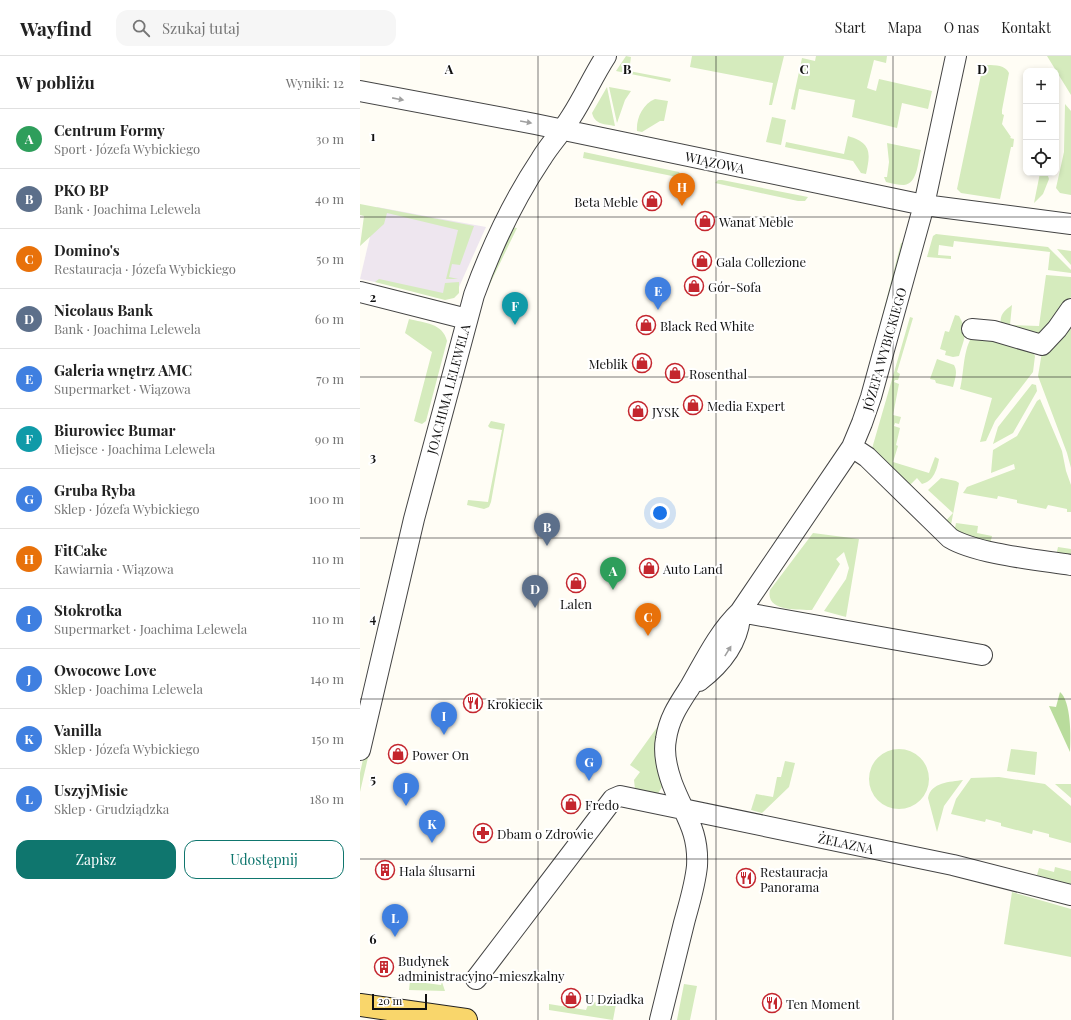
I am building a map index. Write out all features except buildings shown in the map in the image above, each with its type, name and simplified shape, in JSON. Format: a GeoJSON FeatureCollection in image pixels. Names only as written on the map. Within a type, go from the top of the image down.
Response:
{"type":"FeatureCollection","features":[{"type":"Feature","properties":{"kind":"main road"},"geometry":{"type":"LineString","coordinates":[[360,1004],[466,1020]]}},
{"type":"Feature","properties":{"kind":"street","name":"JOACHIMA LELEWELA"},"geometry":{"type":"LineString","coordinates":[[360,750],[414,519],[467,319],[482,272],[506,220],[540,160],[563,130],[606,56]]}},
{"type":"Feature","properties":{"kind":"street","name":"JÓZEFA WYBICKIEGO"},"geometry":{"type":"LineString","coordinates":[[660,1020],[693,892],[697,867],[696,840],[685,809],[672,782],[665,750],[671,718],[710,650],[740,612],[852,447],[871,397],[924,205],[956,56]]}},
{"type":"Feature","properties":{"kind":"street","name":"WIĄZOWA"},"geometry":{"type":"LineString","coordinates":[[360,91],[563,130],[924,205],[1071,224]]}},
{"type":"Feature","properties":{"kind":"street"},"geometry":{"type":"LineString","coordinates":[[360,292],[467,319]]}},
{"type":"Feature","properties":{"kind":"street"},"geometry":{"type":"LineString","coordinates":[[972,329],[994,331],[1042,345],[1057,329],[1071,308]]}},
{"type":"Feature","properties":{"kind":"street"},"geometry":{"type":"LineString","coordinates":[[852,447],[867,457],[950,538],[958,542],[999,553],[1071,565]]}},
{"type":"Feature","properties":{"kind":"street"},"geometry":{"type":"LineString","coordinates":[[740,612],[982,655]]}},
{"type":"Feature","properties":{"kind":"street","name":"ŻELAZNA"},"geometry":{"type":"LineString","coordinates":[[476,979],[613,799],[620,796],[953,866],[1071,895]]}},
{"type":"Feature","properties":{"kind":"shaded area"},"geometry":{"type":"Polygon","coordinates":[[[377,207],[486,227],[454,298],[360,279],[377,207]]]}},
{"type":"Feature","properties":{"kind":"green space"},"geometry":{"type":"Polygon","coordinates":[[[626,56],[631,57],[629,71],[671,79],[670,82],[616,71],[626,56]]]}},
{"type":"Feature","properties":{"kind":"green space"},"geometry":{"type":"Polygon","coordinates":[[[692,56],[784,56],[772,105],[769,105],[773,83],[690,67],[692,56]]]}},
{"type":"Feature","properties":{"kind":"green space"},"geometry":{"type":"Polygon","coordinates":[[[816,56],[887,56],[886,63],[874,60],[867,88],[876,91],[879,79],[932,91],[928,109],[902,103],[897,128],[852,117],[855,100],[799,89],[795,110],[791,109],[802,58],[815,61],[816,56]]]}},
{"type":"Feature","properties":{"kind":"green space"},"geometry":{"type":"Polygon","coordinates":[[[1047,56],[1071,56],[1071,95],[1059,76],[1059,68],[1054,68],[1047,56]]]}},
{"type":"Feature","properties":{"kind":"green space"},"geometry":{"type":"Polygon","coordinates":[[[997,65],[1003,67],[1009,73],[1002,110],[1002,114],[1004,115],[1002,124],[1011,137],[1010,138],[1014,139],[1000,199],[961,193],[957,189],[982,70],[983,66],[997,65]]]}},
{"type":"Feature","properties":{"kind":"green space"},"geometry":{"type":"Polygon","coordinates":[[[607,87],[615,126],[598,122],[593,117],[592,113],[607,87]]]}},
{"type":"Feature","properties":{"kind":"green space"},"geometry":{"type":"Polygon","coordinates":[[[609,87],[631,91],[625,100],[617,123],[609,87]]]}},
{"type":"Feature","properties":{"kind":"green space"},"geometry":{"type":"Polygon","coordinates":[[[655,99],[668,101],[664,121],[660,121],[642,132],[637,131],[641,112],[647,104],[655,99]]]}},
{"type":"Feature","properties":{"kind":"green space"},"geometry":{"type":"Polygon","coordinates":[[[1065,104],[1071,111],[1071,195],[1060,193],[1056,188],[1064,152],[1065,104]]]}},
{"type":"Feature","properties":{"kind":"green space"},"geometry":{"type":"Polygon","coordinates":[[[772,117],[786,120],[781,145],[766,142],[772,117]]]}},
{"type":"Feature","properties":{"kind":"green space"},"geometry":{"type":"Polygon","coordinates":[[[848,136],[861,142],[868,149],[869,160],[866,174],[861,173],[853,161],[785,147],[786,142],[844,154],[848,136]]]}},
{"type":"Feature","properties":{"kind":"green space"},"geometry":{"type":"Polygon","coordinates":[[[887,143],[921,150],[917,171],[909,184],[902,185],[886,182],[884,177],[887,177],[889,162],[887,143]]]}},
{"type":"Feature","properties":{"kind":"green space"},"geometry":{"type":"Polygon","coordinates":[[[584,152],[679,172],[682,178],[583,158],[584,152]]]}},
{"type":"Feature","properties":{"kind":"green space"},"geometry":{"type":"Polygon","coordinates":[[[1039,176],[1048,176],[1049,179],[1043,194],[1034,203],[1039,176]]]}},
{"type":"Feature","properties":{"kind":"green space"},"geometry":{"type":"Polygon","coordinates":[[[718,180],[808,197],[805,201],[798,201],[715,183],[718,180]]]}},
{"type":"Feature","properties":{"kind":"green space"},"geometry":{"type":"Polygon","coordinates":[[[360,204],[474,226],[460,265],[452,264],[449,277],[458,279],[446,279],[458,230],[387,213],[384,224],[360,246],[364,216],[360,215],[360,204]]]}},
{"type":"Feature","properties":{"kind":"green space"},"geometry":{"type":"Polygon","coordinates":[[[511,227],[517,228],[487,290],[484,290],[511,227]]]}},
{"type":"Feature","properties":{"kind":"green space"},"geometry":{"type":"Polygon","coordinates":[[[936,234],[1048,247],[1071,270],[1071,273],[1048,270],[1050,252],[954,241],[953,247],[939,245],[938,255],[951,256],[951,259],[927,257],[933,236],[936,234]]]}},
{"type":"Feature","properties":{"kind":"green space"},"geometry":{"type":"Polygon","coordinates":[[[906,242],[878,339],[876,340],[901,243],[906,242]]]}},
{"type":"Feature","properties":{"kind":"green space"},"geometry":{"type":"Polygon","coordinates":[[[1057,249],[1071,251],[1071,265],[1057,249]]]}},
{"type":"Feature","properties":{"kind":"green space"},"geometry":{"type":"Polygon","coordinates":[[[1046,275],[1071,277],[1071,297],[1046,334],[1043,336],[1001,324],[1002,315],[1012,305],[1010,325],[1039,326],[1046,275]]]}},
{"type":"Feature","properties":{"kind":"green space"},"geometry":{"type":"Polygon","coordinates":[[[379,279],[443,293],[445,283],[459,282],[459,293],[454,298],[445,300],[375,282],[379,279]]]}},
{"type":"Feature","properties":{"kind":"green space"},"geometry":{"type":"Polygon","coordinates":[[[955,315],[959,316],[962,322],[965,336],[959,356],[953,357],[945,355],[946,351],[940,349],[945,331],[949,332],[955,315]]]}},
{"type":"Feature","properties":{"kind":"green space"},"geometry":{"type":"Polygon","coordinates":[[[1071,316],[1071,468],[1067,453],[1038,376],[1042,352],[1071,316]]]}},
{"type":"Feature","properties":{"kind":"green space"},"geometry":{"type":"Polygon","coordinates":[[[910,317],[913,318],[897,372],[900,374],[898,380],[895,380],[894,382],[899,384],[893,415],[901,417],[899,424],[895,423],[894,426],[900,428],[896,445],[898,446],[893,462],[929,473],[935,457],[939,459],[936,471],[929,480],[922,484],[917,478],[908,487],[871,452],[910,317]]]}},
{"type":"Feature","properties":{"kind":"green space"},"geometry":{"type":"Polygon","coordinates":[[[409,319],[437,327],[445,335],[447,341],[426,421],[422,424],[414,421],[432,352],[405,333],[409,319]]]}},
{"type":"Feature","properties":{"kind":"green space"},"geometry":{"type":"Polygon","coordinates":[[[973,336],[1032,351],[1035,356],[1033,372],[995,421],[986,441],[980,442],[992,398],[960,389],[967,347],[973,336]]]}},
{"type":"Feature","properties":{"kind":"green space"},"geometry":{"type":"Polygon","coordinates":[[[937,359],[954,365],[956,373],[953,387],[936,383],[935,380],[930,379],[937,359]]]}},
{"type":"Feature","properties":{"kind":"green space"},"geometry":{"type":"Polygon","coordinates":[[[1032,384],[1036,385],[1037,391],[1013,433],[993,444],[998,427],[1032,384]]]}},
{"type":"Feature","properties":{"kind":"green space"},"geometry":{"type":"Polygon","coordinates":[[[1040,399],[1062,451],[1066,471],[1071,485],[1071,512],[1067,512],[1067,509],[1048,505],[1046,509],[1017,503],[1017,500],[998,496],[997,499],[963,493],[967,487],[1015,469],[1014,464],[991,473],[993,450],[1017,436],[1037,401],[1040,399]]]}},
{"type":"Feature","properties":{"kind":"green space"},"geometry":{"type":"Polygon","coordinates":[[[491,421],[505,424],[491,502],[489,507],[484,509],[467,505],[468,500],[488,502],[502,430],[490,428],[488,426],[491,421]]]}},
{"type":"Feature","properties":{"kind":"green space"},"geometry":{"type":"Polygon","coordinates":[[[941,478],[959,483],[950,530],[943,524],[953,513],[928,490],[941,478]]]}},
{"type":"Feature","properties":{"kind":"green space"},"geometry":{"type":"Polygon","coordinates":[[[956,523],[978,526],[977,533],[992,536],[990,544],[954,533],[956,523]]]}},
{"type":"Feature","properties":{"kind":"green space"},"geometry":{"type":"Polygon","coordinates":[[[813,533],[859,539],[846,617],[824,611],[846,579],[849,568],[844,552],[836,559],[840,564],[812,610],[784,608],[778,606],[770,597],[770,590],[813,533]]]}},
{"type":"Feature","properties":{"kind":"green space"},"geometry":{"type":"Polygon","coordinates":[[[1058,547],[1071,549],[1071,558],[1056,556],[1058,547]]]}},
{"type":"Feature","properties":{"kind":"green space"},"geometry":{"type":"Polygon","coordinates":[[[389,667],[360,792],[360,773],[380,683],[389,667]]]}},
{"type":"Feature","properties":{"kind":"green space"},"geometry":{"type":"Polygon","coordinates":[[[1060,692],[1064,697],[1068,711],[1070,752],[1049,706],[1056,707],[1060,692]]]}},
{"type":"Feature","properties":{"kind":"green space"},"geometry":{"type":"Polygon","coordinates":[[[658,726],[656,735],[656,751],[662,787],[657,795],[635,789],[634,780],[640,772],[630,765],[658,726]]]}},
{"type":"Feature","properties":{"kind":"green space"},"geometry":{"type":"Polygon","coordinates":[[[899,749],[916,754],[924,762],[929,779],[924,796],[916,804],[899,809],[882,804],[874,796],[869,779],[874,762],[882,754],[899,749]]]}},
{"type":"Feature","properties":{"kind":"green space"},"geometry":{"type":"Polygon","coordinates":[[[1011,749],[1037,752],[1035,775],[1007,771],[1011,749]]]}},
{"type":"Feature","properties":{"kind":"green space"},"geometry":{"type":"Polygon","coordinates":[[[785,761],[795,763],[789,787],[762,813],[751,810],[756,794],[773,797],[777,777],[781,777],[785,761]]]}},
{"type":"Feature","properties":{"kind":"green space"},"geometry":{"type":"Polygon","coordinates":[[[999,777],[1045,784],[1071,806],[1071,843],[1049,837],[1049,834],[1033,830],[1032,834],[1001,826],[1001,823],[986,819],[985,822],[951,814],[956,799],[971,778],[999,777]]]}},
{"type":"Feature","properties":{"kind":"green space"},"geometry":{"type":"Polygon","coordinates":[[[963,780],[944,806],[937,832],[928,798],[930,793],[937,786],[947,782],[963,780]]]}},
{"type":"Feature","properties":{"kind":"green space"},"geometry":{"type":"Polygon","coordinates":[[[1055,784],[1071,784],[1071,798],[1055,784]]]}},
{"type":"Feature","properties":{"kind":"green space"},"geometry":{"type":"Polygon","coordinates":[[[1055,867],[1071,871],[1071,887],[1044,880],[1044,877],[1037,875],[1039,868],[1054,872],[1055,867]]]}},
{"type":"Feature","properties":{"kind":"green space"},"geometry":{"type":"Polygon","coordinates":[[[1012,892],[1071,909],[1071,957],[1004,944],[1012,892]]]}},
{"type":"Feature","properties":{"kind":"green space"},"geometry":{"type":"Polygon","coordinates":[[[410,981],[441,985],[442,982],[445,991],[409,990],[410,981]]]}},
{"type":"Feature","properties":{"kind":"green space"},"geometry":{"type":"Polygon","coordinates":[[[684,984],[697,986],[690,1020],[677,1020],[684,984]]]}},
{"type":"Feature","properties":{"kind":"green space"},"geometry":{"type":"Polygon","coordinates":[[[589,1002],[616,1004],[613,1020],[549,1010],[549,1004],[586,1010],[589,1002]]]}},
{"type":"Feature","properties":{"kind":"place","name":"Beta Meble"},"geometry":{"type":"Point","coordinates":[652,201]}},
{"type":"Feature","properties":{"kind":"place","name":"FitCake"},"geometry":{"type":"Point","coordinates":[682,206]}},
{"type":"Feature","properties":{"kind":"place","name":"Wanat Meble"},"geometry":{"type":"Point","coordinates":[705,221]}},
{"type":"Feature","properties":{"kind":"place","name":"Gala Collezione"},"geometry":{"type":"Point","coordinates":[702,261]}},
{"type":"Feature","properties":{"kind":"place","name":"Gór-Sofa"},"geometry":{"type":"Point","coordinates":[694,286]}},
{"type":"Feature","properties":{"kind":"place","name":"Galeria wnętrz AMC"},"geometry":{"type":"Point","coordinates":[658,310]}},
{"type":"Feature","properties":{"kind":"place","name":"Biurowiec Bumar"},"geometry":{"type":"Point","coordinates":[515,325]}},
{"type":"Feature","properties":{"kind":"place","name":"Black Red White"},"geometry":{"type":"Point","coordinates":[646,325]}},
{"type":"Feature","properties":{"kind":"place","name":"Meblik"},"geometry":{"type":"Point","coordinates":[642,363]}},
{"type":"Feature","properties":{"kind":"place","name":"Rosenthal"},"geometry":{"type":"Point","coordinates":[675,373]}},
{"type":"Feature","properties":{"kind":"place","name":"Media Expert"},"geometry":{"type":"Point","coordinates":[693,405]}},
{"type":"Feature","properties":{"kind":"place","name":"JYSK"},"geometry":{"type":"Point","coordinates":[638,411]}},
{"type":"Feature","properties":{"kind":"place","name":"PKO BP"},"geometry":{"type":"Point","coordinates":[547,546]}},
{"type":"Feature","properties":{"kind":"place","name":"Auto Land"},"geometry":{"type":"Point","coordinates":[649,568]}},
{"type":"Feature","properties":{"kind":"place","name":"Lalen"},"geometry":{"type":"Point","coordinates":[576,583]}},
{"type":"Feature","properties":{"kind":"place","name":"Centrum Formy"},"geometry":{"type":"Point","coordinates":[613,590]}},
{"type":"Feature","properties":{"kind":"place","name":"Nicolaus Bank"},"geometry":{"type":"Point","coordinates":[535,608]}},
{"type":"Feature","properties":{"kind":"place","name":"Domino's"},"geometry":{"type":"Point","coordinates":[648,636]}},
{"type":"Feature","properties":{"kind":"place","name":"Krokiecik"},"geometry":{"type":"Point","coordinates":[473,703]}},
{"type":"Feature","properties":{"kind":"place","name":"Stokrotka"},"geometry":{"type":"Point","coordinates":[444,735]}},
{"type":"Feature","properties":{"kind":"place","name":"Power On"},"geometry":{"type":"Point","coordinates":[398,754]}},
{"type":"Feature","properties":{"kind":"place","name":"Gruba Ryba"},"geometry":{"type":"Point","coordinates":[589,781]}},
{"type":"Feature","properties":{"kind":"place","name":"Fredo"},"geometry":{"type":"Point","coordinates":[571,804]}},
{"type":"Feature","properties":{"kind":"place","name":"Owocowe Love"},"geometry":{"type":"Point","coordinates":[406,806]}},
{"type":"Feature","properties":{"kind":"place","name":"Dbam o Zdrowie"},"geometry":{"type":"Point","coordinates":[483,833]}},
{"type":"Feature","properties":{"kind":"place","name":"Vanilla"},"geometry":{"type":"Point","coordinates":[432,843]}},
{"type":"Feature","properties":{"kind":"place","name":"Hala ślusarni"},"geometry":{"type":"Point","coordinates":[385,870]}},
{"type":"Feature","properties":{"kind":"place","name":"Restauracja Panorama"},"geometry":{"type":"Point","coordinates":[746,878]}},
{"type":"Feature","properties":{"kind":"place","name":"UszyjMisie"},"geometry":{"type":"Point","coordinates":[395,937]}},
{"type":"Feature","properties":{"kind":"place","name":"Budynek administracyjno-mieszkalny"},"geometry":{"type":"Point","coordinates":[384,967]}},
{"type":"Feature","properties":{"kind":"place","name":"U Dziadka"},"geometry":{"type":"Point","coordinates":[571,998]}},
{"type":"Feature","properties":{"kind":"place","name":"Ten Moment"},"geometry":{"type":"Point","coordinates":[772,1003]}}]}
